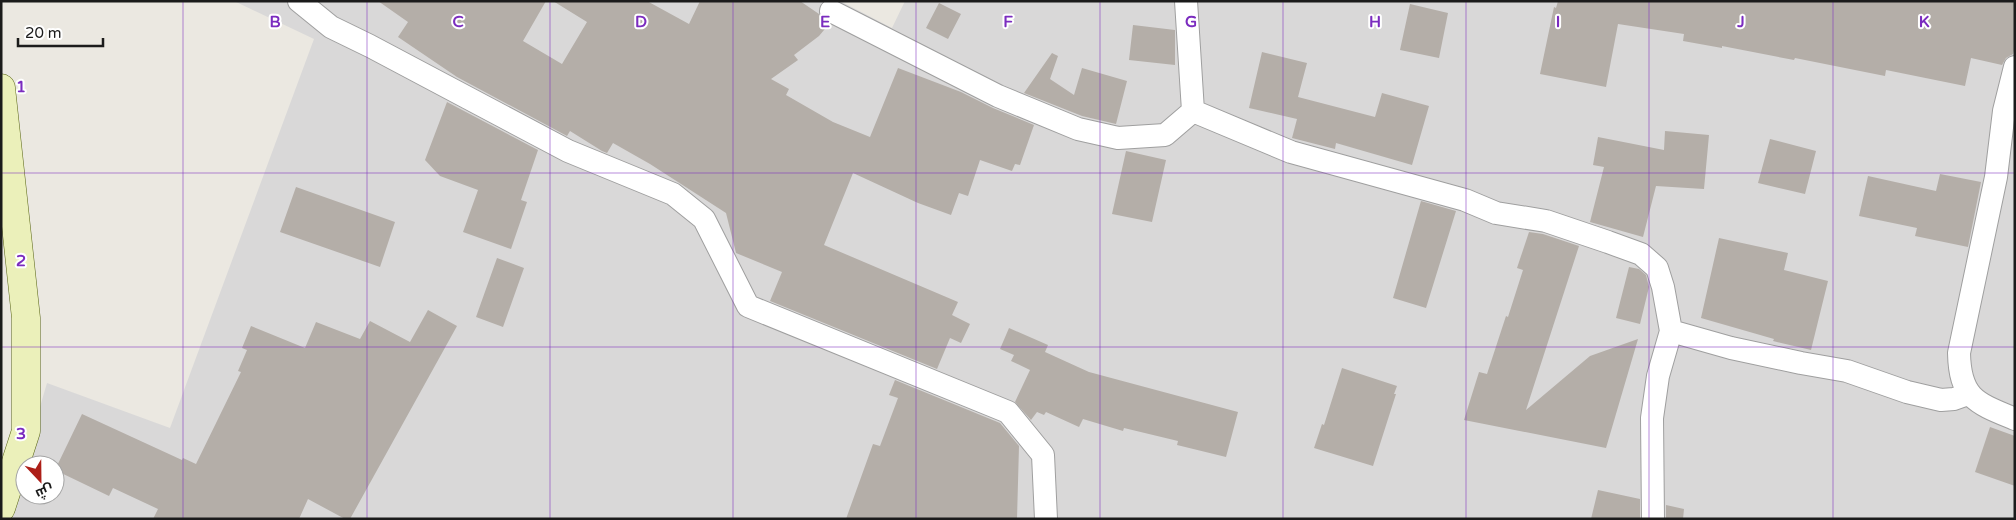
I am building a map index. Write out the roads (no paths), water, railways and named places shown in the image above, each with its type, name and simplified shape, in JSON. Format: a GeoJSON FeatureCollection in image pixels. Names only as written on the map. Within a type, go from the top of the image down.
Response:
{"type":"FeatureCollection","features":[{"type":"Feature","properties":{"kind":"street"},"geometry":{"type":"LineString","coordinates":[[299,1],[331,27],[387,54],[568,151],[673,194],[704,219],[748,306],[1008,412],[1043,455],[1046,519]]}},
{"type":"Feature","properties":{"kind":"street"},"geometry":{"type":"LineString","coordinates":[[1186,1],[1193,111]]}},
{"type":"Feature","properties":{"kind":"street"},"geometry":{"type":"LineString","coordinates":[[831,11],[998,96],[1078,129],[1118,138],[1165,135],[1193,111]]}},
{"type":"Feature","properties":{"kind":"street"},"geometry":{"type":"LineString","coordinates":[[2015,67],[2004,111],[1996,178],[1959,353],[1960,374],[1968,394],[1992,410],[2015,419]]}},
{"type":"Feature","properties":{"kind":"street"},"geometry":{"type":"LineString","coordinates":[[1,88],[26,318],[26,432],[1,508]]}},
{"type":"Feature","properties":{"kind":"street"},"geometry":{"type":"LineString","coordinates":[[1193,111],[1290,152],[1465,200],[1496,213],[1546,221],[1641,254],[1657,268],[1663,287],[1670,331],[1658,376],[1652,418],[1653,519]]}},
{"type":"Feature","properties":{"kind":"street"},"geometry":{"type":"LineString","coordinates":[[1670,331],[1740,350],[1847,371],[1906,392],[1941,400],[1968,394]]}}]}
